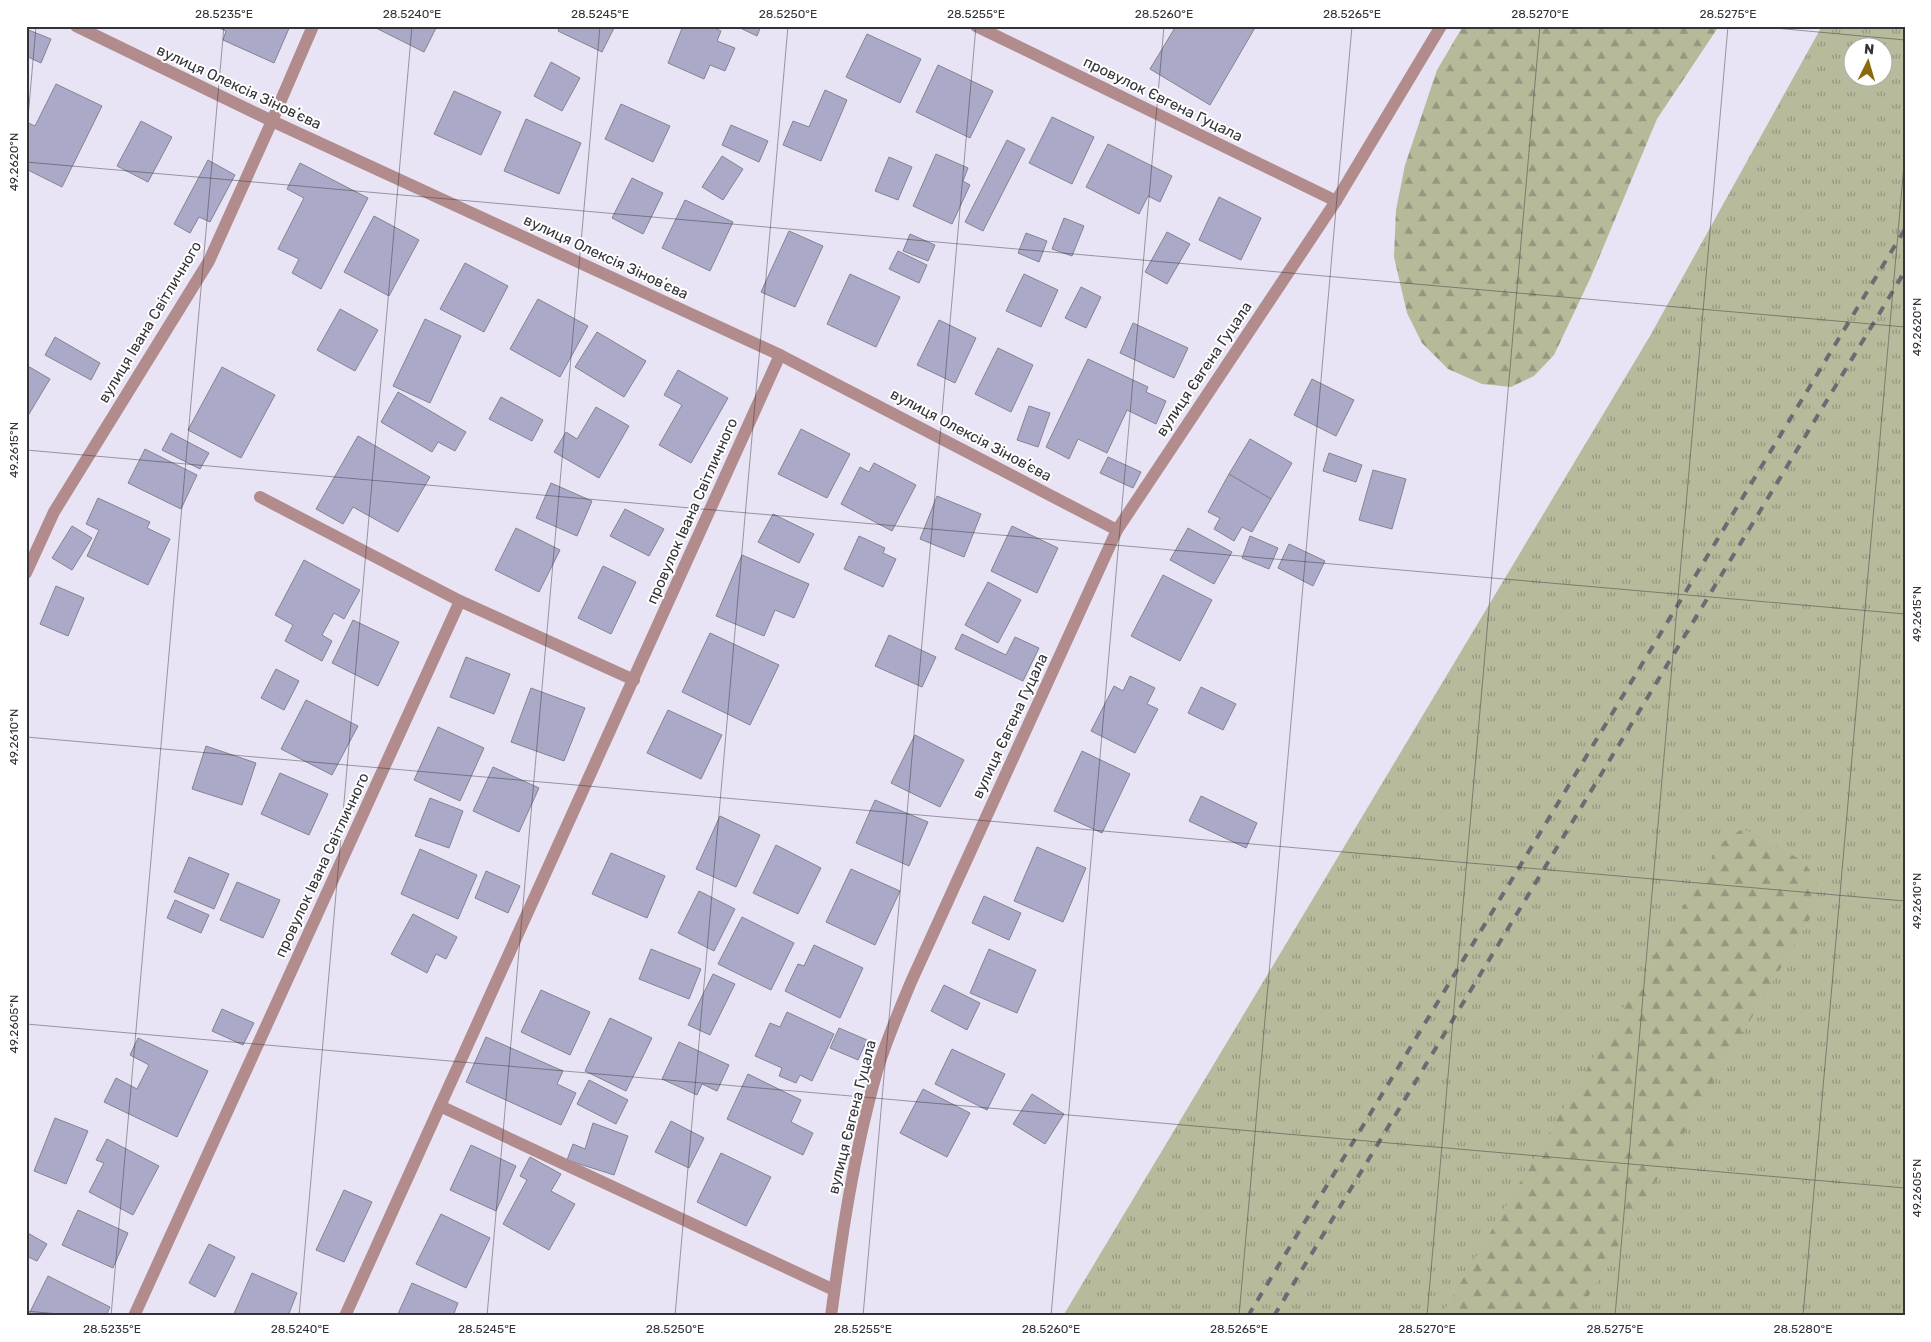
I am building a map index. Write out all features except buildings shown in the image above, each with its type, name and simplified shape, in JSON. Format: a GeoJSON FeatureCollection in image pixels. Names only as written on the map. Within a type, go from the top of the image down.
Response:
{"type":"FeatureCollection","features":[{"type":"Feature","properties":{"kind":"street","name":"вулиця Олексія Зіновʼєва"},"geometry":{"type":"LineString","coordinates":[[76,26],[272,121],[780,355],[1117,530]]}},
{"type":"Feature","properties":{"kind":"street","name":"вулиця Івана Світличного"},"geometry":{"type":"LineString","coordinates":[[26,573],[54,512],[209,261],[272,121],[312,26]]}},
{"type":"Feature","properties":{"kind":"street","name":"провулок Євгена Гуцала"},"geometry":{"type":"LineString","coordinates":[[976,26],[1336,201]]}},
{"type":"Feature","properties":{"kind":"street","name":"вулиця Євгена Гуцала"},"geometry":{"type":"LineString","coordinates":[[830,1316],[858,1149],[877,1071],[889,1036],[911,982],[1117,530],[1336,201],[1441,26]]}},
{"type":"Feature","properties":{"kind":"street","name":"провулок Івана Світличного"},"geometry":{"type":"LineString","coordinates":[[345,1316],[780,355]]}},
{"type":"Feature","properties":{"kind":"street"},"geometry":{"type":"LineString","coordinates":[[260,497],[460,601],[634,680]]}},
{"type":"Feature","properties":{"kind":"street","name":"провулок Івана Світличного"},"geometry":{"type":"LineString","coordinates":[[134,1316],[460,601]]}},
{"type":"Feature","properties":{"kind":"street"},"geometry":{"type":"LineString","coordinates":[[440,1106],[834,1290]]}},
{"type":"Feature","properties":{"kind":"green space"},"geometry":{"type":"Polygon","coordinates":[[[1463,26],[1719,26],[1657,119],[1590,279],[1554,355],[1534,376],[1511,387],[1482,384],[1448,369],[1422,343],[1407,313],[1394,257],[1396,210],[1405,165],[1437,70],[1463,26]]]}},
{"type":"Feature","properties":{"kind":"green space"},"geometry":{"type":"Polygon","coordinates":[[[1822,26],[1905,26],[1905,1316],[1063,1316],[1650,336],[1822,26]]]}},
{"type":"Feature","properties":{"kind":"green space"},"geometry":{"type":"Polygon","coordinates":[[[1742,829],[1764,838],[1804,862],[1818,883],[1813,913],[1577,1316],[1441,1316],[1720,844],[1742,829]]]}},
{"type":"Feature","properties":{"kind":"railway"},"geometry":{"type":"LineString","coordinates":[[1248,1316],[1905,229]]}},
{"type":"Feature","properties":{"kind":"railway"},"geometry":{"type":"LineString","coordinates":[[1274,1316],[1905,271]]}}]}
